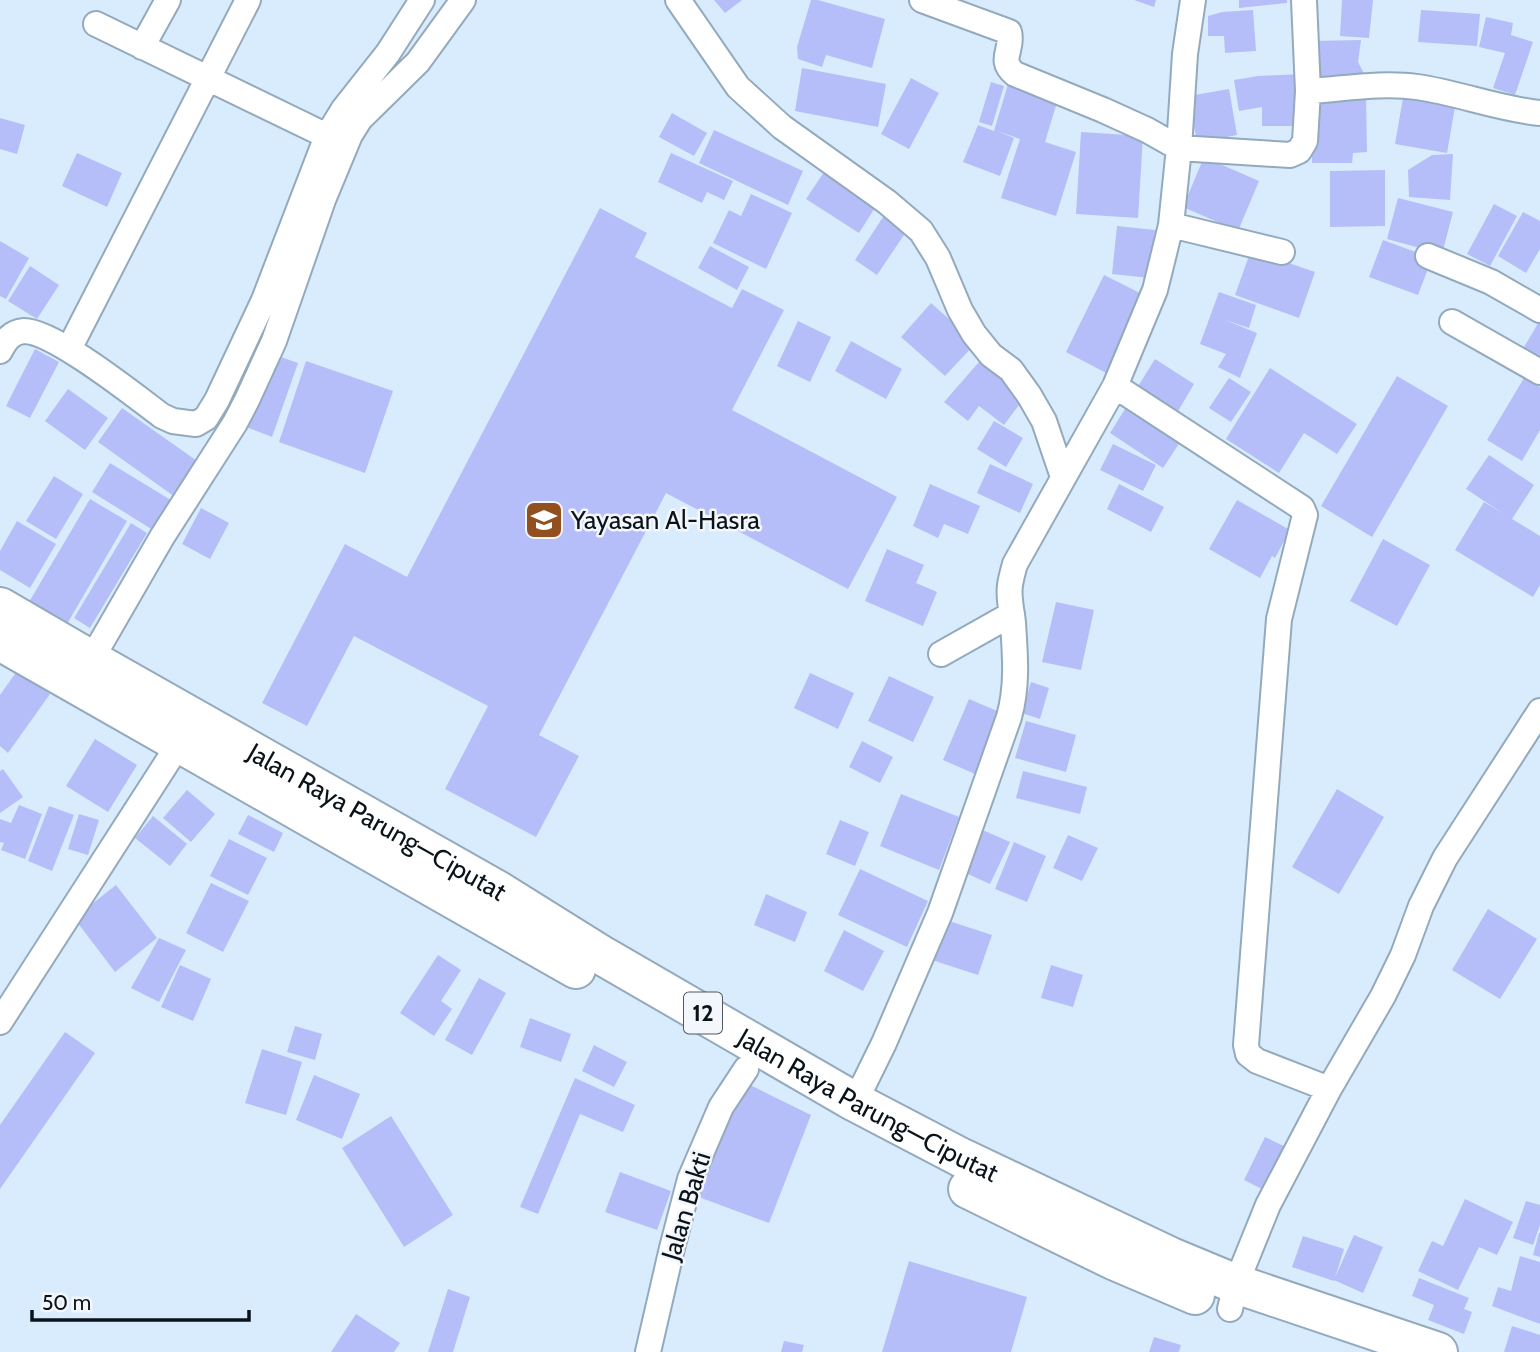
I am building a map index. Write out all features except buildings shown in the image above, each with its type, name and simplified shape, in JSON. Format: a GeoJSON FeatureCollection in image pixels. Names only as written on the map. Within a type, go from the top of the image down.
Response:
{"type":"FeatureCollection","features":[{"type":"Feature","properties":{"kind":"highway","name":"Jalan Raya Parung—Ciputat"},"geometry":{"type":"LineString","coordinates":[[0,607],[91,660],[378,839],[587,975],[746,1069],[954,1182],[1145,1275],[1438,1352]]}},
{"type":"Feature","properties":{"kind":"highway","name":"Jalan Raya Parung—Ciputat"},"geometry":{"type":"LineString","coordinates":[[0,641],[179,744],[378,839],[499,891],[603,956],[855,1102],[962,1158],[1171,1257],[1233,1296],[1355,1352]]}},
{"type":"Feature","properties":{"kind":"street"},"geometry":{"type":"LineString","coordinates":[[142,47],[168,0]]}},
{"type":"Feature","properties":{"kind":"street"},"geometry":{"type":"LineString","coordinates":[[69,349],[247,0]]}},
{"type":"Feature","properties":{"kind":"street"},"geometry":{"type":"LineString","coordinates":[[91,660],[162,537],[235,424],[247,400],[274,341],[323,200],[351,135],[360,120],[418,62],[463,0]]}},
{"type":"Feature","properties":{"kind":"street"},"geometry":{"type":"LineString","coordinates":[[678,0],[738,87],[782,127],[887,202],[920,231],[938,258],[960,310],[974,334],[991,355],[1012,370],[1029,395],[1044,421],[1063,477]]}},
{"type":"Feature","properties":{"kind":"street"},"geometry":{"type":"LineString","coordinates":[[922,0],[1009,32],[1011,38],[1005,62],[1008,69],[1015,74],[1104,110],[1179,148],[1290,155],[1299,151],[1305,141],[1308,91],[1304,0]]}},
{"type":"Feature","properties":{"kind":"street"},"geometry":{"type":"LineString","coordinates":[[855,1102],[884,1043],[940,913],[1009,717],[1016,676],[1009,599],[1015,564],[1115,386],[1155,290],[1171,225],[1185,54],[1193,0]]}},
{"type":"Feature","properties":{"kind":"street"},"geometry":{"type":"LineString","coordinates":[[0,351],[5,341],[14,333],[33,333],[69,349],[162,416],[173,421],[196,424],[206,418],[264,300],[327,136],[343,110],[388,53],[419,1]]}},
{"type":"Feature","properties":{"kind":"street"},"geometry":{"type":"LineString","coordinates":[[96,24],[327,136]]}},
{"type":"Feature","properties":{"kind":"street"},"geometry":{"type":"LineString","coordinates":[[1308,91],[1405,85],[1514,110],[1540,113]]}},
{"type":"Feature","properties":{"kind":"street"},"geometry":{"type":"LineString","coordinates":[[1171,225],[1282,251]]}},
{"type":"Feature","properties":{"kind":"street"},"geometry":{"type":"LineString","coordinates":[[1428,256],[1490,282],[1540,310]]}},
{"type":"Feature","properties":{"kind":"street"},"geometry":{"type":"LineString","coordinates":[[1452,322],[1540,372]]}},
{"type":"Feature","properties":{"kind":"street"},"geometry":{"type":"LineString","coordinates":[[1115,386],[1302,508],[1305,515],[1279,619],[1246,1045],[1248,1054],[1257,1061],[1329,1089]]}},
{"type":"Feature","properties":{"kind":"street"},"geometry":{"type":"LineString","coordinates":[[941,654],[1012,614]]}},
{"type":"Feature","properties":{"kind":"street"},"geometry":{"type":"LineString","coordinates":[[1233,1296],[1268,1205],[1392,977],[1421,906],[1445,858],[1540,711]]}},
{"type":"Feature","properties":{"kind":"street"},"geometry":{"type":"LineString","coordinates":[[0,1022],[179,744]]}},
{"type":"Feature","properties":{"kind":"street","name":"Jalan Bakti"},"geometry":{"type":"LineString","coordinates":[[648,1352],[690,1179],[721,1107],[746,1069]]}},
{"type":"Feature","properties":{"kind":"place","name":"Yayasan Al-Hasra"},"geometry":{"type":"Point","coordinates":[544,520]}}]}
